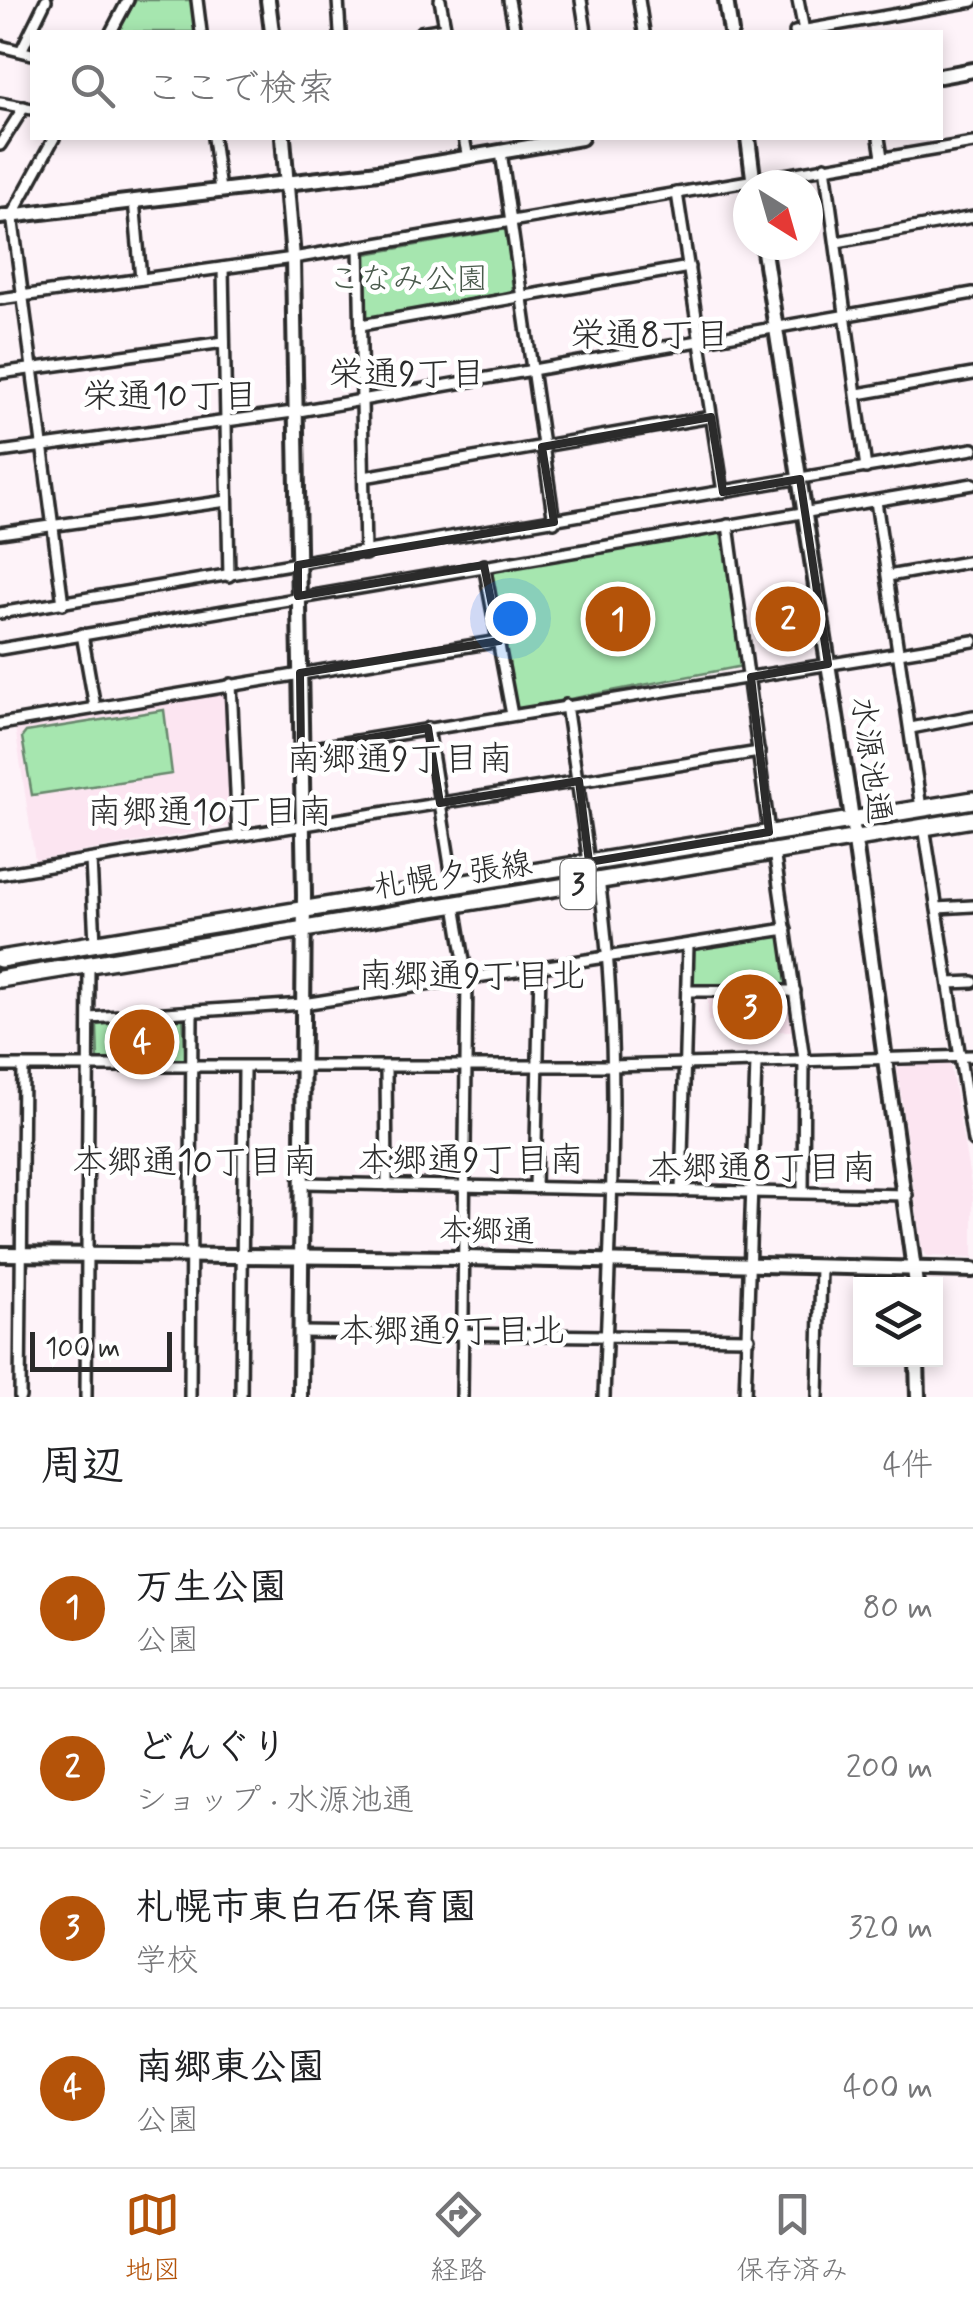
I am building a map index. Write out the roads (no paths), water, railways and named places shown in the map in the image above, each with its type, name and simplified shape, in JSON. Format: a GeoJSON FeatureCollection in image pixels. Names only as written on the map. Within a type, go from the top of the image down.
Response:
{"type":"FeatureCollection","features":[{"type":"Feature","properties":{"kind":"main road","name":"札幌夕張線"},"geometry":{"type":"LineString","coordinates":[[0,959],[973,800]]}},
{"type":"Feature","properties":{"kind":"main road","name":"札幌夕張線"},"geometry":{"type":"LineString","coordinates":[[0,979],[973,819]]}},
{"type":"Feature","properties":{"kind":"street"},"geometry":{"type":"LineString","coordinates":[[31,30],[46,0]]}},
{"type":"Feature","properties":{"kind":"street"},"geometry":{"type":"LineString","coordinates":[[112,30],[128,0]]}},
{"type":"Feature","properties":{"kind":"street"},"geometry":{"type":"LineString","coordinates":[[197,0],[200,30]]}},
{"type":"Feature","properties":{"kind":"street"},"geometry":{"type":"LineString","coordinates":[[268,0],[272,30]]}},
{"type":"Feature","properties":{"kind":"street"},"geometry":{"type":"LineString","coordinates":[[338,0],[340,30]]}},
{"type":"Feature","properties":{"kind":"street"},"geometry":{"type":"LineString","coordinates":[[440,0],[445,30]]}},
{"type":"Feature","properties":{"kind":"street"},"geometry":{"type":"LineString","coordinates":[[509,0],[515,30]]}},
{"type":"Feature","properties":{"kind":"street"},"geometry":{"type":"LineString","coordinates":[[581,0],[586,30]]}},
{"type":"Feature","properties":{"kind":"street"},"geometry":{"type":"LineString","coordinates":[[638,0],[644,30]]}},
{"type":"Feature","properties":{"kind":"street"},"geometry":{"type":"LineString","coordinates":[[726,0],[731,30]]}},
{"type":"Feature","properties":{"kind":"street"},"geometry":{"type":"LineString","coordinates":[[798,0],[799,30]]}},
{"type":"Feature","properties":{"kind":"street"},"geometry":{"type":"LineString","coordinates":[[824,30],[862,27],[973,2]]}},
{"type":"Feature","properties":{"kind":"street"},"geometry":{"type":"LineString","coordinates":[[22,49],[30,33]]}},
{"type":"Feature","properties":{"kind":"street"},"geometry":{"type":"LineString","coordinates":[[0,46],[30,53]]}},
{"type":"Feature","properties":{"kind":"street"},"geometry":{"type":"LineString","coordinates":[[943,75],[973,70]]}},
{"type":"Feature","properties":{"kind":"street"},"geometry":{"type":"LineString","coordinates":[[0,103],[28,108],[0,145]]}},
{"type":"Feature","properties":{"kind":"street"},"geometry":{"type":"LineString","coordinates":[[53,140],[6,216],[22,296],[63,604]]}},
{"type":"Feature","properties":{"kind":"street"},"geometry":{"type":"LineString","coordinates":[[213,140],[220,190]]}},
{"type":"Feature","properties":{"kind":"street"},"geometry":{"type":"LineString","coordinates":[[283,140],[293,258],[303,824],[300,1397]]}},
{"type":"Feature","properties":{"kind":"street"},"geometry":{"type":"LineString","coordinates":[[464,140],[468,158]]}},
{"type":"Feature","properties":{"kind":"street"},"geometry":{"type":"LineString","coordinates":[[6,216],[468,158],[569,140]]}},
{"type":"Feature","properties":{"kind":"street"},"geometry":{"type":"LineString","coordinates":[[748,140],[752,170]]}},
{"type":"Feature","properties":{"kind":"street"},"geometry":{"type":"LineString","coordinates":[[879,140],[882,158]]}},
{"type":"Feature","properties":{"kind":"street"},"geometry":{"type":"LineString","coordinates":[[807,170],[973,142]]}},
{"type":"Feature","properties":{"kind":"street"},"geometry":{"type":"LineString","coordinates":[[500,152],[554,522]]}},
{"type":"Feature","properties":{"kind":"street"},"geometry":{"type":"LineString","coordinates":[[825,166],[866,468]]}},
{"type":"Feature","properties":{"kind":"street"},"geometry":{"type":"LineString","coordinates":[[0,299],[293,258],[733,185]]}},
{"type":"Feature","properties":{"kind":"street"},"geometry":{"type":"LineString","coordinates":[[677,193],[723,492]]}},
{"type":"Feature","properties":{"kind":"street"},"geometry":{"type":"LineString","coordinates":[[134,200],[141,280]]}},
{"type":"Feature","properties":{"kind":"street"},"geometry":{"type":"LineString","coordinates":[[837,242],[973,218]]}},
{"type":"Feature","properties":{"kind":"street"},"geometry":{"type":"LineString","coordinates":[[359,246],[365,554]]}},
{"type":"Feature","properties":{"kind":"street","name":"水源池通"},"geometry":{"type":"LineString","coordinates":[[765,260],[852,820],[916,1277]]}},
{"type":"Feature","properties":{"kind":"street"},"geometry":{"type":"LineString","coordinates":[[360,325],[689,267]]}},
{"type":"Feature","properties":{"kind":"street"},"geometry":{"type":"LineString","coordinates":[[223,268],[229,576]]}},
{"type":"Feature","properties":{"kind":"street"},"geometry":{"type":"LineString","coordinates":[[0,452],[293,412],[973,293]]}},
{"type":"Feature","properties":{"kind":"street"},"geometry":{"type":"LineString","coordinates":[[0,373],[224,342]]}},
{"type":"Feature","properties":{"kind":"street"},"geometry":{"type":"LineString","coordinates":[[858,394],[973,374]]}},
{"type":"Feature","properties":{"kind":"street"},"geometry":{"type":"LineString","coordinates":[[364,477],[711,417]]}},
{"type":"Feature","properties":{"kind":"street"},"geometry":{"type":"LineString","coordinates":[[0,613],[298,566],[973,449]]}},
{"type":"Feature","properties":{"kind":"street"},"geometry":{"type":"LineString","coordinates":[[0,648],[298,591],[484,566],[728,525],[804,506],[876,501],[973,484]]}},
{"type":"Feature","properties":{"kind":"street"},"geometry":{"type":"LineString","coordinates":[[0,533],[227,501]]}},
{"type":"Feature","properties":{"kind":"street"},"geometry":{"type":"LineString","coordinates":[[876,501],[921,808]]}},
{"type":"Feature","properties":{"kind":"street"},"geometry":{"type":"LineString","coordinates":[[728,525],[769,832]]}},
{"type":"Feature","properties":{"kind":"street"},"geometry":{"type":"LineString","coordinates":[[888,576],[973,561]]}},
{"type":"Feature","properties":{"kind":"street"},"geometry":{"type":"LineString","coordinates":[[484,566],[512,715]]}},
{"type":"Feature","properties":{"kind":"street"},"geometry":{"type":"LineString","coordinates":[[82,634],[96,707]]}},
{"type":"Feature","properties":{"kind":"street"},"geometry":{"type":"LineString","coordinates":[[0,724],[499,641]]}},
{"type":"Feature","properties":{"kind":"street"},"geometry":{"type":"LineString","coordinates":[[301,750],[973,641]]}},
{"type":"Feature","properties":{"kind":"street"},"geometry":{"type":"LineString","coordinates":[[230,684],[238,835]]}},
{"type":"Feature","properties":{"kind":"street"},"geometry":{"type":"LineString","coordinates":[[566,705],[589,862]]}},
{"type":"Feature","properties":{"kind":"street"},"geometry":{"type":"LineString","coordinates":[[911,728],[973,716]]}},
{"type":"Feature","properties":{"kind":"street"},"geometry":{"type":"LineString","coordinates":[[428,728],[453,884]]}},
{"type":"Feature","properties":{"kind":"street"},"geometry":{"type":"LineString","coordinates":[[0,874],[759,752]]}},
{"type":"Feature","properties":{"kind":"street"},"geometry":{"type":"LineString","coordinates":[[924,826],[973,1141]]}},
{"type":"Feature","properties":{"kind":"street"},"geometry":{"type":"LineString","coordinates":[[774,852],[804,1058],[803,1192]]}},
{"type":"Feature","properties":{"kind":"street"},"geometry":{"type":"LineString","coordinates":[[91,860],[95,943]]}},
{"type":"Feature","properties":{"kind":"street"},"geometry":{"type":"LineString","coordinates":[[598,880],[610,957],[612,1066],[604,1397]]}},
{"type":"Feature","properties":{"kind":"street"},"geometry":{"type":"LineString","coordinates":[[455,905],[468,979],[462,1397]]}},
{"type":"Feature","properties":{"kind":"street"},"geometry":{"type":"LineString","coordinates":[[937,908],[973,906]]}},
{"type":"Feature","properties":{"kind":"street"},"geometry":{"type":"LineString","coordinates":[[90,1018],[303,1004],[786,929]]}},
{"type":"Feature","properties":{"kind":"street"},"geometry":{"type":"LineString","coordinates":[[681,1191],[688,945]]}},
{"type":"Feature","properties":{"kind":"street"},"geometry":{"type":"LineString","coordinates":[[86,1397],[89,964]]}},
{"type":"Feature","properties":{"kind":"street"},"geometry":{"type":"LineString","coordinates":[[535,1188],[540,968]]}},
{"type":"Feature","properties":{"kind":"street"},"geometry":{"type":"LineString","coordinates":[[948,983],[973,982]]}},
{"type":"Feature","properties":{"kind":"street"},"geometry":{"type":"LineString","coordinates":[[687,991],[794,991]]}},
{"type":"Feature","properties":{"kind":"street"},"geometry":{"type":"LineString","coordinates":[[190,1397],[192,1012]]}},
{"type":"Feature","properties":{"kind":"street"},"geometry":{"type":"LineString","coordinates":[[0,1066],[612,1066],[973,1056]]}},
{"type":"Feature","properties":{"kind":"street"},"geometry":{"type":"LineString","coordinates":[[745,1397],[756,1063]]}},
{"type":"Feature","properties":{"kind":"street"},"geometry":{"type":"LineString","coordinates":[[20,1397],[23,1066]]}},
{"type":"Feature","properties":{"kind":"street"},"geometry":{"type":"LineString","coordinates":[[386,1067],[387,1186]]}},
{"type":"Feature","properties":{"kind":"street"},"geometry":{"type":"LineString","coordinates":[[240,1397],[244,1068]]}},
{"type":"Feature","properties":{"kind":"street"},"geometry":{"type":"LineString","coordinates":[[303,1183],[907,1195]]}},
{"type":"Feature","properties":{"kind":"street","name":"本郷通"},"geometry":{"type":"LineString","coordinates":[[0,1254],[464,1258],[973,1270]]}},
{"type":"Feature","properties":{"kind":"street"},"geometry":{"type":"LineString","coordinates":[[818,1397],[821,1266]]}},
{"type":"Feature","properties":{"kind":"street"},"geometry":{"type":"LineString","coordinates":[[301,1332],[749,1338]]}},
{"type":"Feature","properties":{"kind":"street"},"geometry":{"type":"LineString","coordinates":[[917,1367],[918,1397]]}},
{"type":"Feature","properties":{"kind":"place","name":"万生公園"},"geometry":{"type":"Point","coordinates":[618,619]}},
{"type":"Feature","properties":{"kind":"place","name":"どんぐり"},"geometry":{"type":"Point","coordinates":[788,619]}},
{"type":"Feature","properties":{"kind":"place","name":"札幌市東白石保育園"},"geometry":{"type":"Point","coordinates":[750,1007]}},
{"type":"Feature","properties":{"kind":"place","name":"南郷東公園"},"geometry":{"type":"Point","coordinates":[142,1042]}},
{"type":"Feature","properties":{"kind":"district","name":"栄通8丁目"},"geometry":{"type":"Point","coordinates":[650,336]}},
{"type":"Feature","properties":{"kind":"district","name":"栄通9丁目"},"geometry":{"type":"Point","coordinates":[407,375]}},
{"type":"Feature","properties":{"kind":"district","name":"栄通10丁目"},"geometry":{"type":"Point","coordinates":[170,397]}},
{"type":"Feature","properties":{"kind":"district","name":"南郷通9丁目南"},"geometry":{"type":"Point","coordinates":[400,760]}},
{"type":"Feature","properties":{"kind":"district","name":"南郷通10丁目南"},"geometry":{"type":"Point","coordinates":[210,813]}},
{"type":"Feature","properties":{"kind":"district","name":"南郷通9丁目北"},"geometry":{"type":"Point","coordinates":[472,977]}},
{"type":"Feature","properties":{"kind":"district","name":"本郷通9丁目南"},"geometry":{"type":"Point","coordinates":[471,1161]}},
{"type":"Feature","properties":{"kind":"district","name":"本郷通10丁目南"},"geometry":{"type":"Point","coordinates":[195,1163]}},
{"type":"Feature","properties":{"kind":"district","name":"本郷通8丁目南"},"geometry":{"type":"Point","coordinates":[762,1169]}},
{"type":"Feature","properties":{"kind":"district","name":"本郷通9丁目北"},"geometry":{"type":"Point","coordinates":[452,1332]}},
{"type":"Feature","properties":{"kind":"park label","name":"こなみ公園"},"geometry":{"type":"Point","coordinates":[408,280]}}]}
